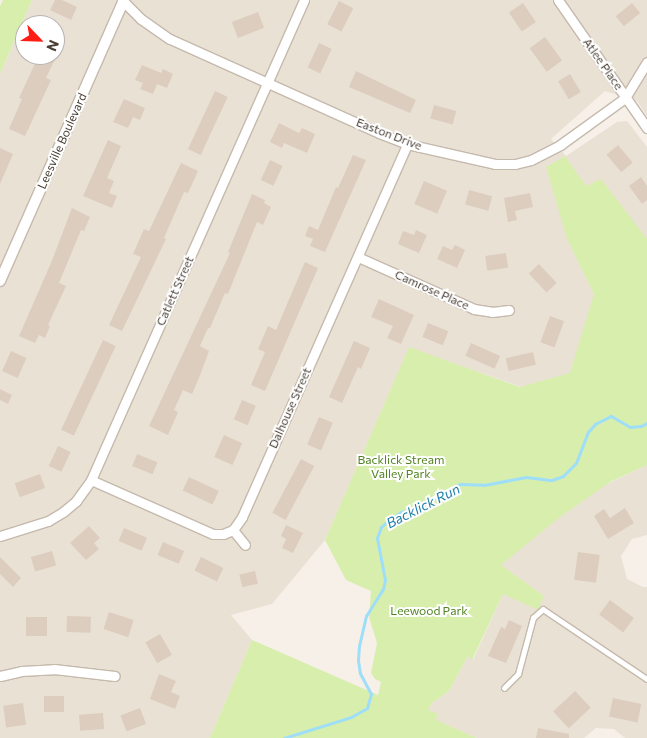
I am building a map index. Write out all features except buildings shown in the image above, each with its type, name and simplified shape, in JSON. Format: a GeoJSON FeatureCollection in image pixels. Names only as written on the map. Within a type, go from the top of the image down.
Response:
{"type":"FeatureCollection","features":[{"type":"Feature","properties":{"kind":"street","name":"Easton Drive"},"geometry":{"type":"LineString","coordinates":[[123,0],[141,19],[170,39],[267,83],[407,144],[486,162],[515,164],[531,160],[552,150],[626,98],[647,62]]}},
{"type":"Feature","properties":{"kind":"street","name":"Leesville Boulevard"},"geometry":{"type":"LineString","coordinates":[[0,281],[123,0]]}},
{"type":"Feature","properties":{"kind":"street","name":"Catlett Street"},"geometry":{"type":"LineString","coordinates":[[0,536],[48,521],[63,512],[76,501],[91,480],[304,0]]}},
{"type":"Feature","properties":{"kind":"street","name":"Atlee Place"},"geometry":{"type":"LineString","coordinates":[[558,0],[647,128]]}},
{"type":"Feature","properties":{"kind":"street","name":"Dalhouse Street"},"geometry":{"type":"LineString","coordinates":[[233,530],[242,517],[407,144]]}},
{"type":"Feature","properties":{"kind":"street","name":"Camrose Place"},"geometry":{"type":"LineString","coordinates":[[358,257],[474,309],[492,312],[510,310]]}},
{"type":"Feature","properties":{"kind":"street"},"geometry":{"type":"LineString","coordinates":[[91,480],[213,534],[223,534],[233,530],[245,545]]}},
{"type":"Feature","properties":{"kind":"street"},"geometry":{"type":"LineString","coordinates":[[0,676],[21,671],[54,669],[115,676]]}},
{"type":"Feature","properties":{"kind":"lane"},"geometry":{"type":"LineString","coordinates":[[504,688],[518,674],[533,618],[543,609],[647,679]]}},
{"type":"Feature","properties":{"kind":"shaded area"},"geometry":{"type":"Polygon","coordinates":[[[32,0],[647,0],[647,116],[637,101],[605,91],[551,139],[566,156],[617,122],[627,121],[647,147],[647,274],[605,285],[585,368],[536,392],[409,348],[325,540],[272,604],[231,615],[252,640],[210,738],[0,738],[0,74],[15,39],[15,65],[65,65],[65,15],[26,15],[32,0]]]}},
{"type":"Feature","properties":{"kind":"shaded area"},"geometry":{"type":"Polygon","coordinates":[[[647,465],[647,535],[632,539],[621,556],[627,579],[647,587],[647,738],[625,738],[614,729],[596,728],[584,738],[477,738],[435,720],[428,710],[432,703],[449,691],[469,654],[473,660],[503,594],[544,596],[474,547],[647,465]]]}},
{"type":"Feature","properties":{"kind":"green space"},"geometry":{"type":"Polygon","coordinates":[[[3,0],[32,0],[26,15],[15,15],[15,39],[0,74],[0,6],[3,0]]]}},
{"type":"Feature","properties":{"kind":"green space"},"geometry":{"type":"Polygon","coordinates":[[[565,156],[586,186],[601,179],[647,239],[647,465],[610,482],[556,520],[501,565],[544,596],[538,610],[503,594],[472,660],[468,656],[449,691],[432,703],[428,710],[438,714],[436,720],[477,738],[210,738],[252,640],[378,695],[381,682],[375,679],[371,673],[377,643],[369,617],[371,591],[346,580],[325,540],[409,347],[520,387],[570,373],[594,294],[567,239],[546,167],[565,156]]]}},
{"type":"Feature","properties":{"kind":"waterway","name":"Backlick Run"},"geometry":{"type":"LineString","coordinates":[[284,738],[351,717],[367,708],[371,694],[360,673],[358,660],[359,646],[366,616],[383,589],[385,580],[377,538],[381,527],[390,519],[401,512],[417,508],[460,484],[484,485],[526,477],[552,480],[563,476],[576,463],[588,432],[595,424],[611,416],[630,427],[641,426],[647,423]]}},
{"type":"Feature","properties":{"kind":"park label","name":"Backlick Stream Valley Park"},"geometry":{"type":"Point","coordinates":[401,467]}},
{"type":"Feature","properties":{"kind":"park label","name":"Leewood Park"},"geometry":{"type":"Point","coordinates":[429,611]}}]}
